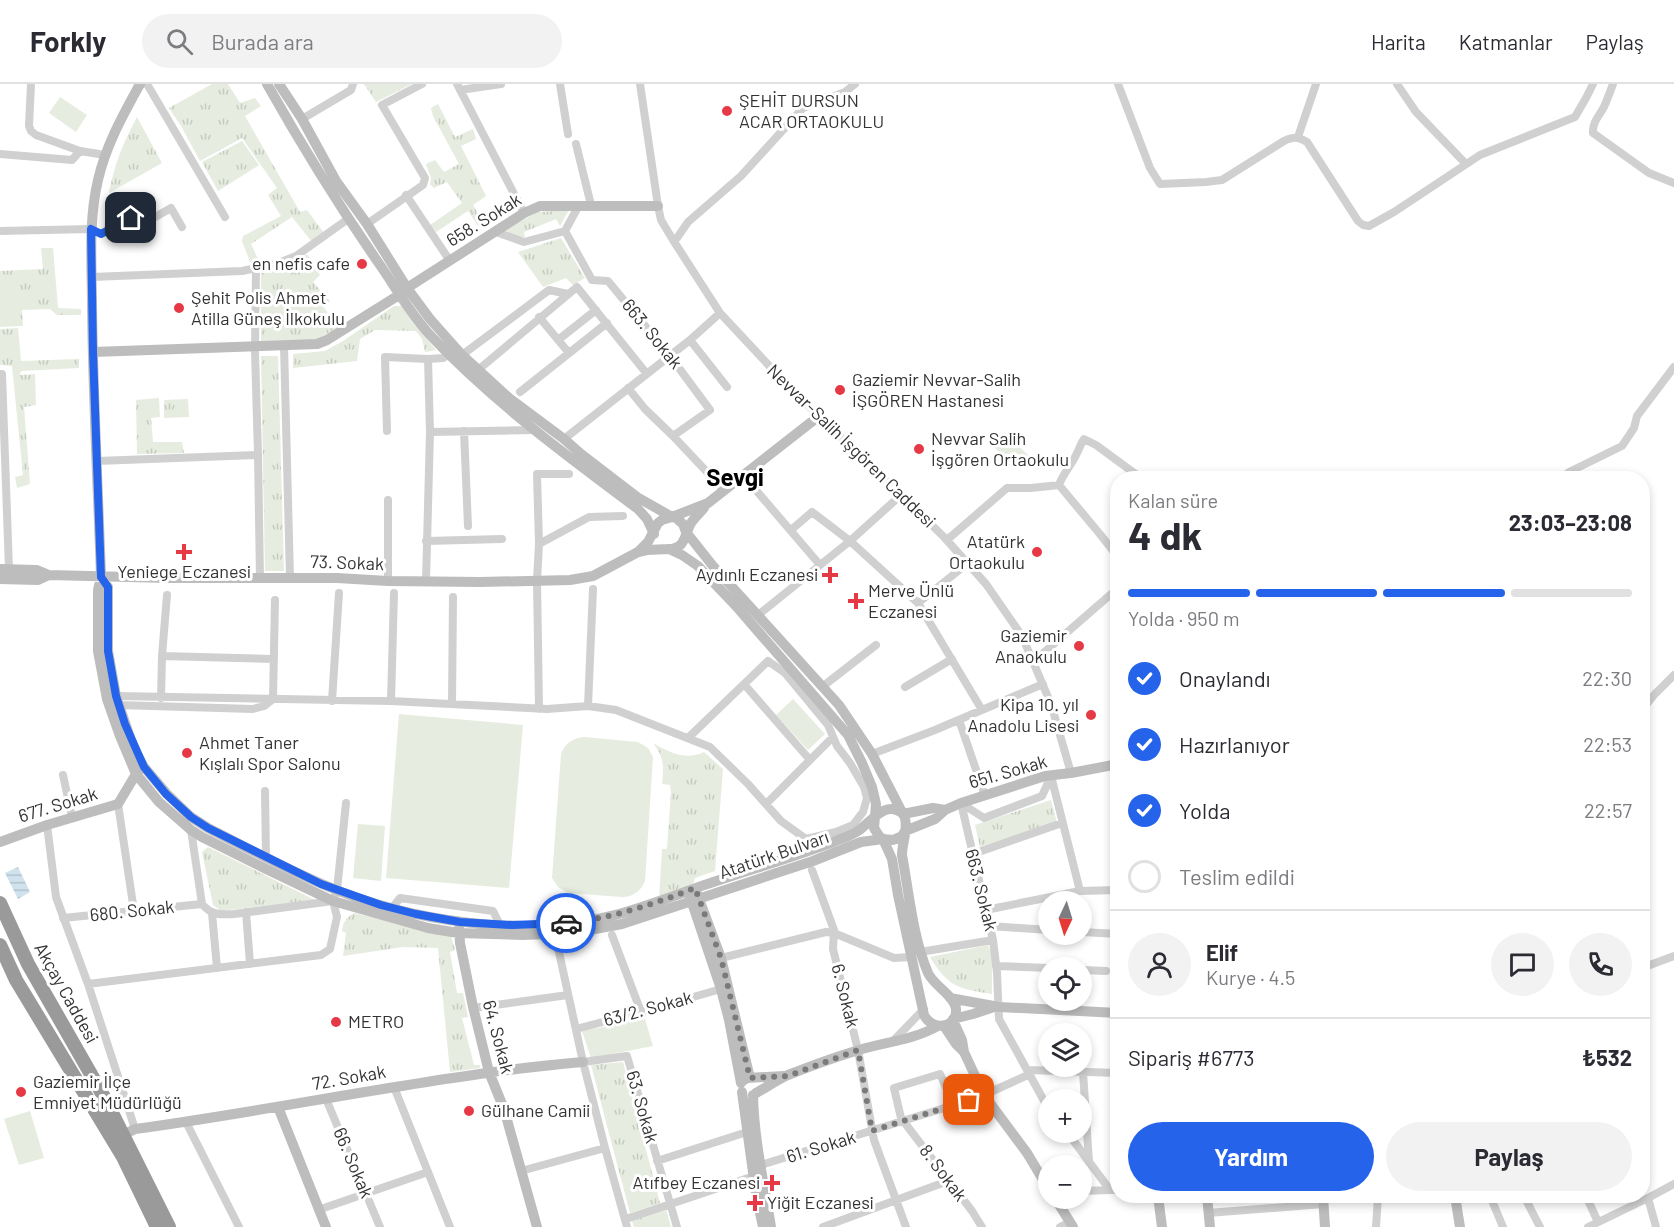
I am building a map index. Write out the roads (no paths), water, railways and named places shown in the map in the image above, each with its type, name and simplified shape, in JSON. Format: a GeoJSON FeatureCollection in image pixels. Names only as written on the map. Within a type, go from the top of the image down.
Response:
{"type":"FeatureCollection","features":[{"type":"Feature","properties":{"kind":"highway","name":"Akçay Caddesi"},"geometry":{"type":"LineString","coordinates":[[0,903],[28,964],[100,1089],[129,1132],[169,1227]]}},
{"type":"Feature","properties":{"kind":"highway","name":"Akçay Caddesi"},"geometry":{"type":"LineString","coordinates":[[0,945],[16,980],[123,1157],[157,1227]]}},
{"type":"Feature","properties":{"kind":"street"},"geometry":{"type":"LineString","coordinates":[[31,84],[29,126],[31,131],[36,135],[80,151],[105,154]]}},
{"type":"Feature","properties":{"kind":"street","name":"Atatürk Bulvarı"},"geometry":{"type":"LineString","coordinates":[[140,84],[118,123],[105,154],[98,181],[91,229],[93,352],[101,577],[108,587],[104,655],[107,699],[120,736],[159,801],[202,837],[262,867],[394,919],[523,936],[597,930],[622,924],[856,833],[878,813],[888,808],[893,808],[903,814]]}},
{"type":"Feature","properties":{"kind":"street"},"geometry":{"type":"LineString","coordinates":[[147,84],[225,217]]}},
{"type":"Feature","properties":{"kind":"street"},"geometry":{"type":"LineString","coordinates":[[267,84],[348,219],[403,291],[462,356],[509,398],[637,497],[683,524],[686,532],[713,566],[839,705],[872,754],[903,814],[906,823],[902,855],[916,955],[924,1009],[927,1020],[933,1025],[947,1023],[955,1014],[956,1007],[930,977],[916,955],[892,860],[883,839],[879,837],[874,828],[876,804],[862,763],[848,735],[772,657]]}},
{"type":"Feature","properties":{"kind":"street"},"geometry":{"type":"LineString","coordinates":[[117,701],[161,698],[273,699],[391,701],[539,709],[588,706],[616,710],[710,747],[748,784],[781,821],[806,839],[836,832],[853,825],[863,812],[867,798],[864,787],[837,746],[828,725],[772,657],[736,606],[698,566],[682,555],[660,546],[647,519],[638,509],[534,430],[477,381],[429,333],[403,291],[367,224],[336,181],[302,119],[279,84]]}},
{"type":"Feature","properties":{"kind":"street"},"geometry":{"type":"LineString","coordinates":[[302,119],[351,90],[353,84]]}},
{"type":"Feature","properties":{"kind":"street"},"geometry":{"type":"LineString","coordinates":[[367,224],[423,185],[425,178],[382,105],[422,84]]}},
{"type":"Feature","properties":{"kind":"street"},"geometry":{"type":"LineString","coordinates":[[501,84],[459,87],[524,213]]}},
{"type":"Feature","properties":{"kind":"street"},"geometry":{"type":"LineString","coordinates":[[560,84],[568,134]]}},
{"type":"Feature","properties":{"kind":"street","name":"Nevvar-Salih İşgören Caddesi"},"geometry":{"type":"LineString","coordinates":[[640,84],[658,206],[662,220],[673,240],[720,313],[789,387],[901,495],[986,584],[1022,636],[1051,704],[1071,773]]}},
{"type":"Feature","properties":{"kind":"street"},"geometry":{"type":"LineString","coordinates":[[673,240],[688,222],[741,176],[803,108],[845,92],[855,84]]}},
{"type":"Feature","properties":{"kind":"street"},"geometry":{"type":"LineString","coordinates":[[1118,84],[1150,168],[1160,184],[1222,180],[1284,141],[1298,137],[1307,142],[1358,221],[1369,226],[1395,212],[1480,155],[1575,117],[1590,86]]}},
{"type":"Feature","properties":{"kind":"street"},"geometry":{"type":"LineString","coordinates":[[1298,137],[1316,84]]}},
{"type":"Feature","properties":{"kind":"street"},"geometry":{"type":"LineString","coordinates":[[1397,84],[1416,112],[1467,164]]}},
{"type":"Feature","properties":{"kind":"street"},"geometry":{"type":"LineString","coordinates":[[1613,84],[1605,105],[1595,120],[1592,128],[1593,134],[1649,173],[1674,183]]}},
{"type":"Feature","properties":{"kind":"street"},"geometry":{"type":"LineString","coordinates":[[576,144],[591,205]]}},
{"type":"Feature","properties":{"kind":"street"},"geometry":{"type":"LineString","coordinates":[[0,154],[72,160],[80,151]]}},
{"type":"Feature","properties":{"kind":"street"},"geometry":{"type":"LineString","coordinates":[[406,195],[450,261]]}},
{"type":"Feature","properties":{"kind":"street"},"geometry":{"type":"LineString","coordinates":[[496,232],[524,242],[565,231],[579,205]]}},
{"type":"Feature","properties":{"kind":"street","name":"658. Sokak"},"geometry":{"type":"LineString","coordinates":[[93,352],[316,344],[327,340],[524,213],[540,206],[658,206]]}},
{"type":"Feature","properties":{"kind":"street"},"geometry":{"type":"LineString","coordinates":[[0,231],[91,229],[101,234],[131,218],[138,227],[171,208],[182,227]]}},
{"type":"Feature","properties":{"kind":"street"},"geometry":{"type":"LineString","coordinates":[[92,277],[242,271],[256,268],[286,261],[348,219]]}},
{"type":"Feature","properties":{"kind":"street"},"geometry":{"type":"LineString","coordinates":[[478,370],[539,317],[577,287],[591,280],[565,231]]}},
{"type":"Feature","properties":{"kind":"street"},"geometry":{"type":"LineString","coordinates":[[256,268],[255,345],[260,579]]}},
{"type":"Feature","properties":{"kind":"street","name":"663. Sokak"},"geometry":{"type":"LineString","coordinates":[[591,280],[608,281],[670,356],[710,410],[673,436]]}},
{"type":"Feature","properties":{"kind":"street"},"geometry":{"type":"LineString","coordinates":[[577,287],[647,374]]}},
{"type":"Feature","properties":{"kind":"street"},"geometry":{"type":"LineString","coordinates":[[462,356],[549,290],[568,294]]}},
{"type":"Feature","properties":{"kind":"street"},"geometry":{"type":"LineString","coordinates":[[558,340],[596,310]]}},
{"type":"Feature","properties":{"kind":"street"},"geometry":{"type":"LineString","coordinates":[[564,439],[690,340],[720,313]]}},
{"type":"Feature","properties":{"kind":"street"},"geometry":{"type":"LineString","coordinates":[[539,317],[568,353]]}},
{"type":"Feature","properties":{"kind":"street"},"geometry":{"type":"LineString","coordinates":[[520,392],[607,323]]}},
{"type":"Feature","properties":{"kind":"street"},"geometry":{"type":"LineString","coordinates":[[690,340],[727,387]]}},
{"type":"Feature","properties":{"kind":"street"},"geometry":{"type":"LineString","coordinates":[[284,345],[290,578]]}},
{"type":"Feature","properties":{"kind":"street"},"geometry":{"type":"LineString","coordinates":[[387,431],[386,357],[428,359],[443,358],[450,354]]}},
{"type":"Feature","properties":{"kind":"street"},"geometry":{"type":"LineString","coordinates":[[426,581],[430,432],[428,359]]}},
{"type":"Feature","properties":{"kind":"street"},"geometry":{"type":"LineString","coordinates":[[1571,471],[1622,446],[1634,428],[1637,416],[1674,367]]}},
{"type":"Feature","properties":{"kind":"street"},"geometry":{"type":"LineString","coordinates":[[0,374],[2,374],[4,569],[37,570],[49,575]]}},
{"type":"Feature","properties":{"kind":"street"},"geometry":{"type":"LineString","coordinates":[[628,388],[645,409],[724,490]]}},
{"type":"Feature","properties":{"kind":"street"},"geometry":{"type":"LineString","coordinates":[[639,552],[674,549],[682,544],[693,520],[708,503],[819,416]]}},
{"type":"Feature","properties":{"kind":"street"},"geometry":{"type":"LineString","coordinates":[[430,432],[534,430]]}},
{"type":"Feature","properties":{"kind":"street"},"geometry":{"type":"LineString","coordinates":[[464,431],[468,526]]}},
{"type":"Feature","properties":{"kind":"street"},"geometry":{"type":"LineString","coordinates":[[1059,485],[1063,474],[1079,451],[1081,441],[1084,440],[1096,445],[1131,471]]}},
{"type":"Feature","properties":{"kind":"street"},"geometry":{"type":"LineString","coordinates":[[97,461],[258,455]]}},
{"type":"Feature","properties":{"kind":"street"},"geometry":{"type":"LineString","coordinates":[[539,709],[537,474],[569,474]]}},
{"type":"Feature","properties":{"kind":"street"},"geometry":{"type":"LineString","coordinates":[[743,476],[820,565]]}},
{"type":"Feature","properties":{"kind":"street"},"geometry":{"type":"LineString","coordinates":[[946,540],[1007,488],[1059,485]]}},
{"type":"Feature","properties":{"kind":"street"},"geometry":{"type":"LineString","coordinates":[[1059,485],[1110,547]]}},
{"type":"Feature","properties":{"kind":"street"},"geometry":{"type":"LineString","coordinates":[[758,615],[850,541],[901,495]]}},
{"type":"Feature","properties":{"kind":"street"},"geometry":{"type":"LineString","coordinates":[[387,581],[388,500]]}},
{"type":"Feature","properties":{"kind":"street"},"geometry":{"type":"LineString","coordinates":[[639,552],[662,520],[708,503]]}},
{"type":"Feature","properties":{"kind":"street"},"geometry":{"type":"LineString","coordinates":[[791,530],[812,512],[850,541],[918,603],[982,710]]}},
{"type":"Feature","properties":{"kind":"street"},"geometry":{"type":"LineString","coordinates":[[539,544],[589,517],[623,516]]}},
{"type":"Feature","properties":{"kind":"street"},"geometry":{"type":"LineString","coordinates":[[426,541],[502,539]]}},
{"type":"Feature","properties":{"kind":"street","name":"73. Sokak"},"geometry":{"type":"LineString","coordinates":[[49,575],[537,583],[593,576],[639,552]]}},
{"type":"Feature","properties":{"kind":"street"},"geometry":{"type":"LineString","coordinates":[[918,603],[968,563]]}},
{"type":"Feature","properties":{"kind":"street"},"geometry":{"type":"LineString","coordinates":[[0,579],[38,580],[49,575]]}},
{"type":"Feature","properties":{"kind":"street"},"geometry":{"type":"LineString","coordinates":[[588,706],[593,589]]}},
{"type":"Feature","properties":{"kind":"street"},"geometry":{"type":"LineString","coordinates":[[332,701],[339,593]]}},
{"type":"Feature","properties":{"kind":"street"},"geometry":{"type":"LineString","coordinates":[[391,701],[394,593]]}},
{"type":"Feature","properties":{"kind":"street"},"geometry":{"type":"LineString","coordinates":[[161,698],[167,595]]}},
{"type":"Feature","properties":{"kind":"street"},"geometry":{"type":"LineString","coordinates":[[1033,662],[1110,595]]}},
{"type":"Feature","properties":{"kind":"street"},"geometry":{"type":"LineString","coordinates":[[452,704],[453,597]]}},
{"type":"Feature","properties":{"kind":"street"},"geometry":{"type":"LineString","coordinates":[[273,699],[275,600]]}},
{"type":"Feature","properties":{"kind":"street"},"geometry":{"type":"LineString","coordinates":[[822,687],[876,645]]}},
{"type":"Feature","properties":{"kind":"street","name":"Atatürk Bulvarı"},"geometry":{"type":"LineString","coordinates":[[104,655],[140,770],[191,817],[335,896],[392,908],[459,928],[548,925],[580,922],[620,914],[813,861],[861,842],[893,840],[902,836],[905,831],[935,819],[945,810]]}},
{"type":"Feature","properties":{"kind":"street"},"geometry":{"type":"LineString","coordinates":[[162,656],[274,659]]}},
{"type":"Feature","properties":{"kind":"street"},"geometry":{"type":"LineString","coordinates":[[688,738],[772,657]]}},
{"type":"Feature","properties":{"kind":"street"},"geometry":{"type":"LineString","coordinates":[[905,687],[952,659]]}},
{"type":"Feature","properties":{"kind":"street"},"geometry":{"type":"LineString","coordinates":[[1650,700],[1674,675]]}},
{"type":"Feature","properties":{"kind":"street"},"geometry":{"type":"LineString","coordinates":[[744,684],[810,760]]}},
{"type":"Feature","properties":{"kind":"street"},"geometry":{"type":"LineString","coordinates":[[872,754],[1042,684]]}},
{"type":"Feature","properties":{"kind":"street"},"geometry":{"type":"LineString","coordinates":[[117,701],[253,709],[264,706],[273,699]]}},
{"type":"Feature","properties":{"kind":"street"},"geometry":{"type":"LineString","coordinates":[[959,720],[985,796]]}},
{"type":"Feature","properties":{"kind":"street"},"geometry":{"type":"LineString","coordinates":[[766,804],[833,737]]}},
{"type":"Feature","properties":{"kind":"street","name":"651. Sokak"},"geometry":{"type":"LineString","coordinates":[[945,810],[1051,776],[1110,766]]}},
{"type":"Feature","properties":{"kind":"street","name":"677. Sokak"},"geometry":{"type":"LineString","coordinates":[[0,842],[118,804],[140,770]]}},
{"type":"Feature","properties":{"kind":"street"},"geometry":{"type":"LineString","coordinates":[[63,775],[72,817]]}},
{"type":"Feature","properties":{"kind":"street"},"geometry":{"type":"LineString","coordinates":[[961,803],[984,818],[1042,796],[1051,776]]}},
{"type":"Feature","properties":{"kind":"street"},"geometry":{"type":"LineString","coordinates":[[1051,776],[1080,891],[1110,890]]}},
{"type":"Feature","properties":{"kind":"street"},"geometry":{"type":"LineString","coordinates":[[265,791],[266,858]]}},
{"type":"Feature","properties":{"kind":"street"},"geometry":{"type":"LineString","coordinates":[[88,984],[321,955],[330,949],[337,917],[335,896],[346,803]]}},
{"type":"Feature","properties":{"kind":"street","name":"663. Sokak"},"geometry":{"type":"LineString","coordinates":[[834,933],[894,958],[993,940],[961,803]]}},
{"type":"Feature","properties":{"kind":"street"},"geometry":{"type":"LineString","coordinates":[[118,804],[134,911]]}},
{"type":"Feature","properties":{"kind":"street"},"geometry":{"type":"LineString","coordinates":[[903,814],[933,808],[945,810]]}},
{"type":"Feature","properties":{"kind":"street"},"geometry":{"type":"LineString","coordinates":[[973,854],[1062,823]]}},
{"type":"Feature","properties":{"kind":"street"},"geometry":{"type":"LineString","coordinates":[[47,825],[56,897],[88,984],[129,1132]]}},
{"type":"Feature","properties":{"kind":"street"},"geometry":{"type":"LineString","coordinates":[[191,830],[202,904],[212,913],[220,915],[246,912],[335,896]]}},
{"type":"Feature","properties":{"kind":"street","name":"6. Sokak"},"geometry":{"type":"LineString","coordinates":[[812,870],[834,933],[833,949],[858,1050],[874,1140],[906,1227]]}},
{"type":"Feature","properties":{"kind":"street"},"geometry":{"type":"LineString","coordinates":[[693,895],[721,958],[746,1083],[747,1132],[763,1227]]}},
{"type":"Feature","properties":{"kind":"street"},"geometry":{"type":"LineString","coordinates":[[693,895],[746,1083],[745,1095],[755,1094],[788,1076],[858,1050],[917,1036],[947,1023],[997,1007]]}},
{"type":"Feature","properties":{"kind":"street"},"geometry":{"type":"LineString","coordinates":[[392,908],[400,898],[493,911],[500,925]]}},
{"type":"Feature","properties":{"kind":"street"},"geometry":{"type":"LineString","coordinates":[[986,910],[1038,899]]}},
{"type":"Feature","properties":{"kind":"street","name":"680. Sokak"},"geometry":{"type":"LineString","coordinates":[[63,918],[202,904]]}},
{"type":"Feature","properties":{"kind":"street"},"geometry":{"type":"LineString","coordinates":[[246,912],[250,964]]}},
{"type":"Feature","properties":{"kind":"street"},"geometry":{"type":"LineString","coordinates":[[212,913],[217,968]]}},
{"type":"Feature","properties":{"kind":"street"},"geometry":{"type":"LineString","coordinates":[[990,926],[1038,929]]}},
{"type":"Feature","properties":{"kind":"street","name":"64. Sokak"},"geometry":{"type":"LineString","coordinates":[[459,928],[473,1008],[489,1072],[504,1109],[537,1227]]}},
{"type":"Feature","properties":{"kind":"street"},"geometry":{"type":"LineString","coordinates":[[721,958],[819,933],[834,933]]}},
{"type":"Feature","properties":{"kind":"street"},"geometry":{"type":"LineString","coordinates":[[1092,933],[1110,934]]}},
{"type":"Feature","properties":{"kind":"street"},"geometry":{"type":"LineString","coordinates":[[555,934],[583,1062],[627,1223],[669,1204],[754,1176]]}},
{"type":"Feature","properties":{"kind":"street"},"geometry":{"type":"LineString","coordinates":[[612,934],[641,1012]]}},
{"type":"Feature","properties":{"kind":"street"},"geometry":{"type":"LineString","coordinates":[[993,940],[999,1019],[1038,1089]]}},
{"type":"Feature","properties":{"kind":"street"},"geometry":{"type":"LineString","coordinates":[[1650,965],[1674,956]]}},
{"type":"Feature","properties":{"kind":"street"},"geometry":{"type":"LineString","coordinates":[[996,966],[1038,968]]}},
{"type":"Feature","properties":{"kind":"street"},"geometry":{"type":"LineString","coordinates":[[1092,970],[1106,971]]}},
{"type":"Feature","properties":{"kind":"street","name":"63/2. Sokak"},"geometry":{"type":"LineString","coordinates":[[576,1029],[721,989]]}},
{"type":"Feature","properties":{"kind":"street"},"geometry":{"type":"LineString","coordinates":[[893,1041],[924,1009],[926,1001],[932,996],[941,994],[997,1007],[1110,1013]]}},
{"type":"Feature","properties":{"kind":"street"},"geometry":{"type":"LineString","coordinates":[[473,1008],[568,995]]}},
{"type":"Feature","properties":{"kind":"street"},"geometry":{"type":"LineString","coordinates":[[947,1023],[962,1040],[964,1052],[984,1095],[1038,1171]]}},
{"type":"Feature","properties":{"kind":"street","name":"63. Sokak"},"geometry":{"type":"LineString","coordinates":[[583,1062],[627,1056],[677,1227]]}},
{"type":"Feature","properties":{"kind":"street","name":"72. Sokak"},"geometry":{"type":"LineString","coordinates":[[129,1132],[489,1072],[583,1062]]}},
{"type":"Feature","properties":{"kind":"street"},"geometry":{"type":"LineString","coordinates":[[1029,1072],[1038,1072]]}},
{"type":"Feature","properties":{"kind":"street","name":"61. Sokak"},"geometry":{"type":"LineString","coordinates":[[761,1165],[984,1095],[1029,1072]]}},
{"type":"Feature","properties":{"kind":"street"},"geometry":{"type":"LineString","coordinates":[[1092,1073],[1110,1074]]}},
{"type":"Feature","properties":{"kind":"street"},"geometry":{"type":"LineString","coordinates":[[903,1120],[894,1088],[928,1077],[940,1074],[954,1105]]}},
{"type":"Feature","properties":{"kind":"street"},"geometry":{"type":"LineString","coordinates":[[746,1083],[788,1076]]}},
{"type":"Feature","properties":{"kind":"street"},"geometry":{"type":"LineString","coordinates":[[1083,1077],[1089,1155]]}},
{"type":"Feature","properties":{"kind":"street"},"geometry":{"type":"LineString","coordinates":[[746,1083],[758,1085],[753,1108],[771,1227]]}},
{"type":"Feature","properties":{"kind":"street"},"geometry":{"type":"LineString","coordinates":[[394,1087],[450,1227]]}},
{"type":"Feature","properties":{"kind":"street","name":"66. Sokak"},"geometry":{"type":"LineString","coordinates":[[326,1099],[380,1227]]}},
{"type":"Feature","properties":{"kind":"street"},"geometry":{"type":"LineString","coordinates":[[278,1107],[326,1227]]}},
{"type":"Feature","properties":{"kind":"street","name":"8. Sokak"},"geometry":{"type":"LineString","coordinates":[[903,1120],[982,1227]]}},
{"type":"Feature","properties":{"kind":"street"},"geometry":{"type":"LineString","coordinates":[[186,1122],[239,1227]]}},
{"type":"Feature","properties":{"kind":"street"},"geometry":{"type":"LineString","coordinates":[[657,1161],[747,1132]]}},
{"type":"Feature","properties":{"kind":"street"},"geometry":{"type":"LineString","coordinates":[[521,1171],[605,1148]]}},
{"type":"Feature","properties":{"kind":"street"},"geometry":{"type":"LineString","coordinates":[[1092,1165],[1110,1186]]}},
{"type":"Feature","properties":{"kind":"street"},"geometry":{"type":"LineString","coordinates":[[318,1210],[428,1172]]}},
{"type":"Feature","properties":{"kind":"street"},"geometry":{"type":"LineString","coordinates":[[824,1227],[948,1181]]}},
{"type":"Feature","properties":{"kind":"street"},"geometry":{"type":"LineString","coordinates":[[1650,1197],[1674,1184]]}},
{"type":"Feature","properties":{"kind":"street"},"geometry":{"type":"LineString","coordinates":[[1092,1191],[1110,1190]]}},
{"type":"Feature","properties":{"kind":"street"},"geometry":{"type":"LineString","coordinates":[[1159,1203],[1162,1227]]}},
{"type":"Feature","properties":{"kind":"street"},"geometry":{"type":"LineString","coordinates":[[1207,1203],[1210,1227]]}},
{"type":"Feature","properties":{"kind":"street"},"geometry":{"type":"LineString","coordinates":[[1208,1212],[1294,1203]]}},
{"type":"Feature","properties":{"kind":"street"},"geometry":{"type":"LineString","coordinates":[[1323,1203],[1325,1227]]}},
{"type":"Feature","properties":{"kind":"street"},"geometry":{"type":"LineString","coordinates":[[1376,1227],[1378,1203]]}},
{"type":"Feature","properties":{"kind":"street"},"geometry":{"type":"LineString","coordinates":[[1456,1203],[1460,1227]]}},
{"type":"Feature","properties":{"kind":"street"},"geometry":{"type":"LineString","coordinates":[[1493,1203],[1503,1227]]}},
{"type":"Feature","properties":{"kind":"street"},"geometry":{"type":"LineString","coordinates":[[1528,1203],[1540,1227]]}},
{"type":"Feature","properties":{"kind":"street"},"geometry":{"type":"LineString","coordinates":[[1590,1203],[1603,1223]]}},
{"type":"Feature","properties":{"kind":"street"},"geometry":{"type":"LineString","coordinates":[[1588,1227],[1603,1223],[1639,1203]]}},
{"type":"Feature","properties":{"kind":"street"},"geometry":{"type":"LineString","coordinates":[[1649,1203],[1656,1227]]}},
{"type":"Feature","properties":{"kind":"street"},"geometry":{"type":"LineString","coordinates":[[1060,1209],[1068,1225]]}},
{"type":"Feature","properties":{"kind":"water"},"geometry":{"type":"Polygon","coordinates":[[[18,867],[30,892],[18,899],[5,873],[18,867]]]}},
{"type":"Feature","properties":{"kind":"place","name":"ŞEHİT DURSUN ACAR ORTAOKULU"},"geometry":{"type":"Point","coordinates":[727,111]}},
{"type":"Feature","properties":{"kind":"place","name":"en nefis cafe"},"geometry":{"type":"Point","coordinates":[362,264]}},
{"type":"Feature","properties":{"kind":"place","name":"Şehit Polis Ahmet Atilla Güneş İlkokulu"},"geometry":{"type":"Point","coordinates":[179,308]}},
{"type":"Feature","properties":{"kind":"place","name":"Gaziemir Nevvar-Salih İŞGÖREN Hastanesi"},"geometry":{"type":"Point","coordinates":[840,390]}},
{"type":"Feature","properties":{"kind":"place","name":"Nevvar Salih İşgören Ortaokulu"},"geometry":{"type":"Point","coordinates":[919,449]}},
{"type":"Feature","properties":{"kind":"place","name":"Yeniege Eczanesi"},"geometry":{"type":"Point","coordinates":[184,552]}},
{"type":"Feature","properties":{"kind":"place","name":"Atatürk Ortaokulu"},"geometry":{"type":"Point","coordinates":[1037,552]}},
{"type":"Feature","properties":{"kind":"place","name":"Aydınlı Eczanesi"},"geometry":{"type":"Point","coordinates":[830,575]}},
{"type":"Feature","properties":{"kind":"place","name":"Merve Ünlü Eczanesi"},"geometry":{"type":"Point","coordinates":[856,601]}},
{"type":"Feature","properties":{"kind":"place","name":"Gaziemir Anaokulu"},"geometry":{"type":"Point","coordinates":[1079,646]}},
{"type":"Feature","properties":{"kind":"place","name":"Kipa 10. yıl Anadolu Lisesi"},"geometry":{"type":"Point","coordinates":[1091,715]}},
{"type":"Feature","properties":{"kind":"place","name":"Ahmet Taner Kışlalı Spor Salonu"},"geometry":{"type":"Point","coordinates":[187,753]}},
{"type":"Feature","properties":{"kind":"place","name":"METRO"},"geometry":{"type":"Point","coordinates":[336,1022]}},
{"type":"Feature","properties":{"kind":"place","name":"Gaziemir İlçe Emniyet Müdürlüğü"},"geometry":{"type":"Point","coordinates":[21,1092]}},
{"type":"Feature","properties":{"kind":"place","name":"Gülhane Camii"},"geometry":{"type":"Point","coordinates":[469,1111]}},
{"type":"Feature","properties":{"kind":"place","name":"Atıfbey Eczanesi"},"geometry":{"type":"Point","coordinates":[772,1183]}},
{"type":"Feature","properties":{"kind":"place","name":"Yiğit Eczanesi"},"geometry":{"type":"Point","coordinates":[755,1203]}},
{"type":"Feature","properties":{"kind":"district","name":"Sevgi"},"geometry":{"type":"Point","coordinates":[735,478]}}]}
